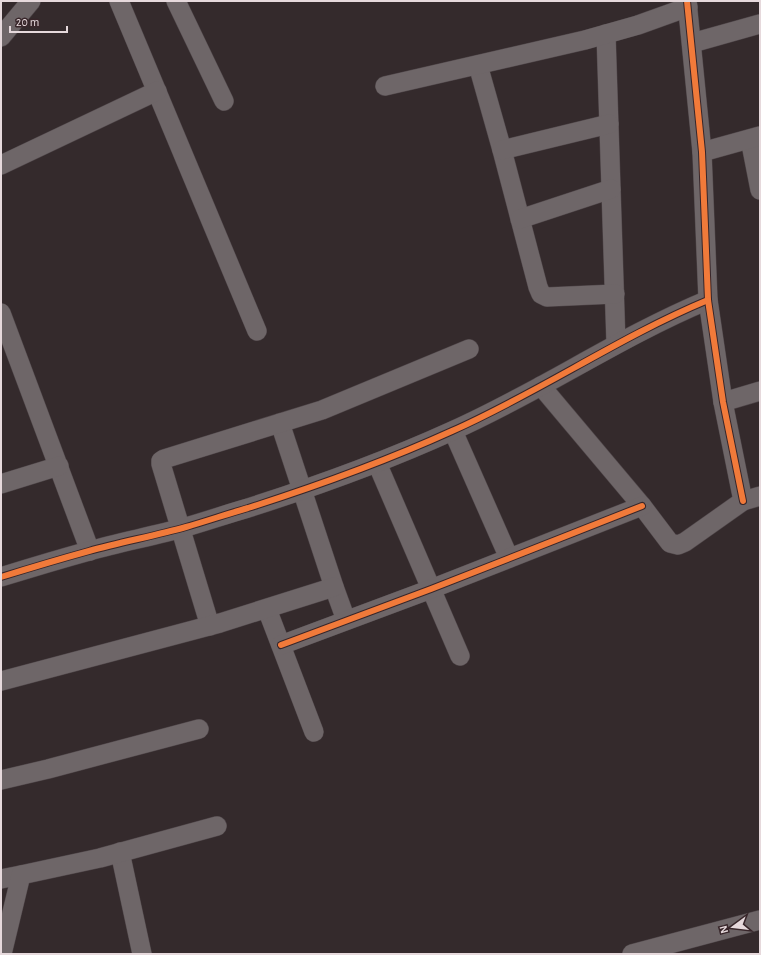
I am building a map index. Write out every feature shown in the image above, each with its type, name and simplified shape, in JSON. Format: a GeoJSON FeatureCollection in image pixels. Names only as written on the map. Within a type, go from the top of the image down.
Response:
{"type":"FeatureCollection","features":[{"type":"Feature","properties":{"kind":"street"},"geometry":{"type":"LineString","coordinates":[[1,37],[31,1]]}},
{"type":"Feature","properties":{"kind":"street"},"geometry":{"type":"LineString","coordinates":[[119,1],[257,331]]}},
{"type":"Feature","properties":{"kind":"street"},"geometry":{"type":"LineString","coordinates":[[176,1],[224,101]]}},
{"type":"Feature","properties":{"kind":"street"},"geometry":{"type":"LineString","coordinates":[[385,86],[606,34],[638,25],[688,4],[702,152],[708,300],[739,506],[685,542],[678,545],[670,543],[642,506],[541,386]]}},
{"type":"Feature","properties":{"kind":"street"},"geometry":{"type":"LineString","coordinates":[[692,43],[760,24]]}},
{"type":"Feature","properties":{"kind":"street"},"geometry":{"type":"LineString","coordinates":[[606,34],[616,344]]}},
{"type":"Feature","properties":{"kind":"street"},"geometry":{"type":"LineString","coordinates":[[478,65],[541,294],[547,297],[615,294]]}},
{"type":"Feature","properties":{"kind":"street"},"geometry":{"type":"LineString","coordinates":[[1,165],[157,91]]}},
{"type":"Feature","properties":{"kind":"street"},"geometry":{"type":"LineString","coordinates":[[502,150],[609,124]]}},
{"type":"Feature","properties":{"kind":"street"},"geometry":{"type":"LineString","coordinates":[[702,152],[755,138],[760,190]]}},
{"type":"Feature","properties":{"kind":"street"},"geometry":{"type":"LineString","coordinates":[[520,219],[611,189]]}},
{"type":"Feature","properties":{"kind":"street"},"geometry":{"type":"LineString","coordinates":[[1,577],[90,551],[180,528],[302,490],[377,463],[453,431],[506,405],[616,344],[677,313],[708,300]]}},
{"type":"Feature","properties":{"kind":"street"},"geometry":{"type":"LineString","coordinates":[[1,313],[90,551]]}},
{"type":"Feature","properties":{"kind":"street"},"geometry":{"type":"LineString","coordinates":[[210,626],[160,464],[161,461],[322,410],[469,349]]}},
{"type":"Feature","properties":{"kind":"street"},"geometry":{"type":"LineString","coordinates":[[724,402],[760,391]]}},
{"type":"Feature","properties":{"kind":"street"},"geometry":{"type":"LineString","coordinates":[[280,423],[346,620]]}},
{"type":"Feature","properties":{"kind":"street"},"geometry":{"type":"LineString","coordinates":[[453,431],[509,558]]}},
{"type":"Feature","properties":{"kind":"street"},"geometry":{"type":"LineString","coordinates":[[377,463],[460,656]]}},
{"type":"Feature","properties":{"kind":"street"},"geometry":{"type":"LineString","coordinates":[[1,484],[58,466]]}},
{"type":"Feature","properties":{"kind":"street"},"geometry":{"type":"LineString","coordinates":[[281,645],[431,589],[642,506]]}},
{"type":"Feature","properties":{"kind":"street"},"geometry":{"type":"LineString","coordinates":[[1,681],[210,626],[334,587]]}},
{"type":"Feature","properties":{"kind":"street"},"geometry":{"type":"LineString","coordinates":[[267,609],[314,732]]}},
{"type":"Feature","properties":{"kind":"street"},"geometry":{"type":"LineString","coordinates":[[1,780],[199,729]]}},
{"type":"Feature","properties":{"kind":"street"},"geometry":{"type":"LineString","coordinates":[[1,879],[120,852],[217,826]]}},
{"type":"Feature","properties":{"kind":"street"},"geometry":{"type":"LineString","coordinates":[[120,852],[142,954]]}},
{"type":"Feature","properties":{"kind":"street"},"geometry":{"type":"LineString","coordinates":[[2,954],[21,875]]}},
{"type":"Feature","properties":{"kind":"street"},"geometry":{"type":"LineString","coordinates":[[632,954],[760,920]]}},
{"type":"Feature","properties":{"kind":"cycle path"},"geometry":{"type":"LineString","coordinates":[[687,1],[702,152],[708,300],[723,402],[743,501]]}},
{"type":"Feature","properties":{"kind":"cycle path"},"geometry":{"type":"LineString","coordinates":[[1,577],[89,551],[194,525],[300,491],[377,463],[485,416],[611,347],[708,300]]}},
{"type":"Feature","properties":{"kind":"cycle path"},"geometry":{"type":"LineString","coordinates":[[281,645],[431,589],[642,506]]}}]}
